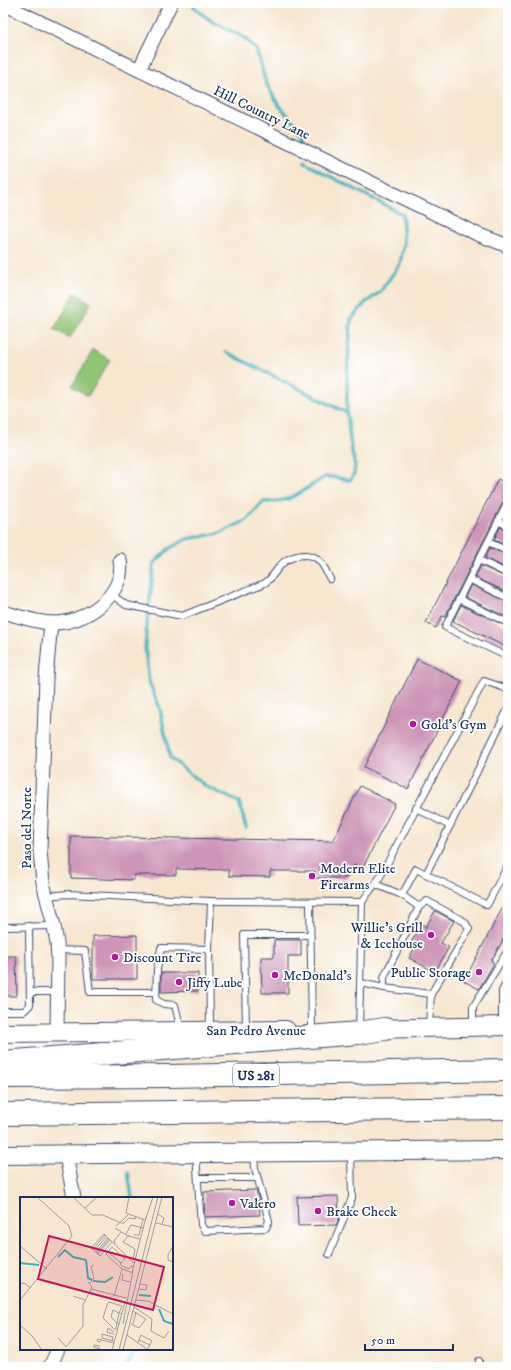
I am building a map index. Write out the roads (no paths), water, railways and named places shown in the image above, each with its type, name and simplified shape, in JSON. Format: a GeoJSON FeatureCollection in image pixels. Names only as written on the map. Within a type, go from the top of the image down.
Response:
{"type":"FeatureCollection","features":[{"type":"Feature","properties":{"kind":"highway"},"geometry":{"type":"LineString","coordinates":[[3,1062],[385,1029]]}},
{"type":"Feature","properties":{"kind":"highway","name":"US 281"},"geometry":{"type":"LineString","coordinates":[[3,1077],[168,1076],[508,1070]]}},
{"type":"Feature","properties":{"kind":"highway"},"geometry":{"type":"LineString","coordinates":[[3,1114],[508,1108]]}},
{"type":"Feature","properties":{"kind":"main road"},"geometry":{"type":"LineString","coordinates":[[385,1029],[505,1026]]}},
{"type":"Feature","properties":{"kind":"main road","name":"San Pedro Avenue"},"geometry":{"type":"LineString","coordinates":[[3,1033],[312,1029],[359,1031]]}},
{"type":"Feature","properties":{"kind":"main road"},"geometry":{"type":"LineString","coordinates":[[3,1155],[66,1156],[508,1150]]}},
{"type":"Feature","properties":{"kind":"street"},"geometry":{"type":"LineString","coordinates":[[139,70],[171,3]]}},
{"type":"Feature","properties":{"kind":"street","name":"Hill Country Lane"},"geometry":{"type":"LineString","coordinates":[[3,4],[477,234],[508,246]]}},
{"type":"Feature","properties":{"kind":"street"},"geometry":{"type":"LineString","coordinates":[[3,612],[51,623],[73,621],[84,617],[111,594],[121,575],[120,560]]}},
{"type":"Feature","properties":{"kind":"street","name":"Paso del Norte"},"geometry":{"type":"LineString","coordinates":[[51,623],[46,677],[40,851],[42,878],[54,926],[58,950],[57,1032]]}},
{"type":"Feature","properties":{"kind":"street"},"geometry":{"type":"LineString","coordinates":[[66,1156],[74,1197]]}},
{"type":"Feature","properties":{"kind":"street"},"geometry":{"type":"LineString","coordinates":[[50,1367],[58,1350]]}},
{"type":"Feature","properties":{"kind":"lane"},"geometry":{"type":"LineString","coordinates":[[508,502],[445,627],[508,657]]}},
{"type":"Feature","properties":{"kind":"lane"},"geometry":{"type":"LineString","coordinates":[[498,521],[508,526]]}},
{"type":"Feature","properties":{"kind":"lane"},"geometry":{"type":"LineString","coordinates":[[488,542],[508,551]]}},
{"type":"Feature","properties":{"kind":"lane"},"geometry":{"type":"LineString","coordinates":[[111,594],[126,605],[177,616],[186,615],[265,583],[274,575],[284,562],[302,555],[310,555],[316,558],[322,564],[330,578]]}},
{"type":"Feature","properties":{"kind":"lane"},"geometry":{"type":"LineString","coordinates":[[479,560],[508,574]]}},
{"type":"Feature","properties":{"kind":"lane"},"geometry":{"type":"LineString","coordinates":[[470,579],[508,598]]}},
{"type":"Feature","properties":{"kind":"lane"},"geometry":{"type":"LineString","coordinates":[[459,599],[508,623]]}},
{"type":"Feature","properties":{"kind":"lane"},"geometry":{"type":"LineString","coordinates":[[359,1031],[362,902],[375,884],[484,681],[508,690]]}},
{"type":"Feature","properties":{"kind":"lane"},"geometry":{"type":"LineString","coordinates":[[426,874],[508,709]]}},
{"type":"Feature","properties":{"kind":"lane"},"geometry":{"type":"LineString","coordinates":[[416,808],[450,826]]}},
{"type":"Feature","properties":{"kind":"lane"},"geometry":{"type":"LineString","coordinates":[[402,896],[416,869],[487,905],[508,865]]}},
{"type":"Feature","properties":{"kind":"lane"},"geometry":{"type":"LineString","coordinates":[[375,884],[402,896],[419,907]]}},
{"type":"Feature","properties":{"kind":"lane"},"geometry":{"type":"LineString","coordinates":[[46,896],[69,894],[211,901],[362,902]]}},
{"type":"Feature","properties":{"kind":"lane"},"geometry":{"type":"LineString","coordinates":[[210,1030],[209,949],[211,901]]}},
{"type":"Feature","properties":{"kind":"lane"},"geometry":{"type":"LineString","coordinates":[[310,902],[312,1029]]}},
{"type":"Feature","properties":{"kind":"lane"},"geometry":{"type":"LineString","coordinates":[[384,988],[384,977],[419,907],[427,902],[465,922],[469,929],[431,994],[429,1027]]}},
{"type":"Feature","properties":{"kind":"lane"},"geometry":{"type":"LineString","coordinates":[[3,1011],[24,1011],[30,1005],[29,926]]}},
{"type":"Feature","properties":{"kind":"lane"},"geometry":{"type":"LineString","coordinates":[[3,927],[54,926]]}},
{"type":"Feature","properties":{"kind":"lane"},"geometry":{"type":"LineString","coordinates":[[246,1030],[244,935],[310,934]]}},
{"type":"Feature","properties":{"kind":"lane"},"geometry":{"type":"LineString","coordinates":[[181,1030],[175,1004],[164,1004],[156,1000],[157,969],[161,948],[209,949]]}},
{"type":"Feature","properties":{"kind":"lane"},"geometry":{"type":"LineString","coordinates":[[58,950],[85,951],[90,992],[156,992]]}},
{"type":"Feature","properties":{"kind":"lane"},"geometry":{"type":"LineString","coordinates":[[473,1027],[473,1007],[508,950]]}},
{"type":"Feature","properties":{"kind":"lane"},"geometry":{"type":"LineString","coordinates":[[505,1026],[505,994],[502,991],[508,980]]}},
{"type":"Feature","properties":{"kind":"lane"},"geometry":{"type":"LineString","coordinates":[[361,983],[384,988],[431,994]]}},
{"type":"Feature","properties":{"kind":"lane"},"geometry":{"type":"LineString","coordinates":[[30,992],[58,992]]}},
{"type":"Feature","properties":{"kind":"lane"},"geometry":{"type":"LineString","coordinates":[[329,1254],[352,1198],[351,1152]]}},
{"type":"Feature","properties":{"kind":"lane"},"geometry":{"type":"LineString","coordinates":[[196,1154],[201,1225],[205,1231],[266,1228],[269,1221],[257,1178],[254,1153]]}},
{"type":"Feature","properties":{"kind":"lane"},"geometry":{"type":"LineString","coordinates":[[198,1178],[257,1178]]}},
{"type":"Feature","properties":{"kind":"waterway"},"geometry":{"type":"LineString","coordinates":[[191,3],[198,11],[213,22],[242,36],[256,49],[266,83],[278,104],[303,133],[304,140]]}},
{"type":"Feature","properties":{"kind":"waterway"},"geometry":{"type":"LineString","coordinates":[[149,607],[154,563],[170,548],[187,539],[220,533],[247,520],[263,502],[278,501],[289,498],[300,493],[325,477],[350,480],[354,474],[355,465],[351,448],[347,413],[347,376],[351,319],[365,303],[380,292],[400,264],[404,243],[402,214],[305,163],[305,161]]}},
{"type":"Feature","properties":{"kind":"waterway"},"geometry":{"type":"LineString","coordinates":[[226,352],[347,413]]}},
{"type":"Feature","properties":{"kind":"waterway"},"geometry":{"type":"LineString","coordinates":[[148,613],[145,647],[149,682],[160,709],[170,758],[205,786],[239,802],[246,828]]}},
{"type":"Feature","properties":{"kind":"waterway"},"geometry":{"type":"LineString","coordinates":[[128,1172],[132,1197]]}},
{"type":"Feature","properties":{"kind":"waterway"},"geometry":{"type":"LineString","coordinates":[[126,1367],[136,1350]]}},
{"type":"Feature","properties":{"kind":"place","name":"Gold's Gym"},"geometry":{"type":"Point","coordinates":[413,724]}},
{"type":"Feature","properties":{"kind":"place","name":"Modern Elite Firearms"},"geometry":{"type":"Point","coordinates":[312,876]}},
{"type":"Feature","properties":{"kind":"place","name":"Willie's Grill & Icehouse"},"geometry":{"type":"Point","coordinates":[431,935]}},
{"type":"Feature","properties":{"kind":"place","name":"Discount Tire"},"geometry":{"type":"Point","coordinates":[115,957]}},
{"type":"Feature","properties":{"kind":"place","name":"Public Storage"},"geometry":{"type":"Point","coordinates":[479,972]}},
{"type":"Feature","properties":{"kind":"place","name":"McDonald's"},"geometry":{"type":"Point","coordinates":[275,975]}},
{"type":"Feature","properties":{"kind":"place","name":"Jiffy Lube"},"geometry":{"type":"Point","coordinates":[179,982]}},
{"type":"Feature","properties":{"kind":"place","name":"Valero"},"geometry":{"type":"Point","coordinates":[232,1203]}},
{"type":"Feature","properties":{"kind":"place","name":"Brake Check"},"geometry":{"type":"Point","coordinates":[318,1211]}}]}
